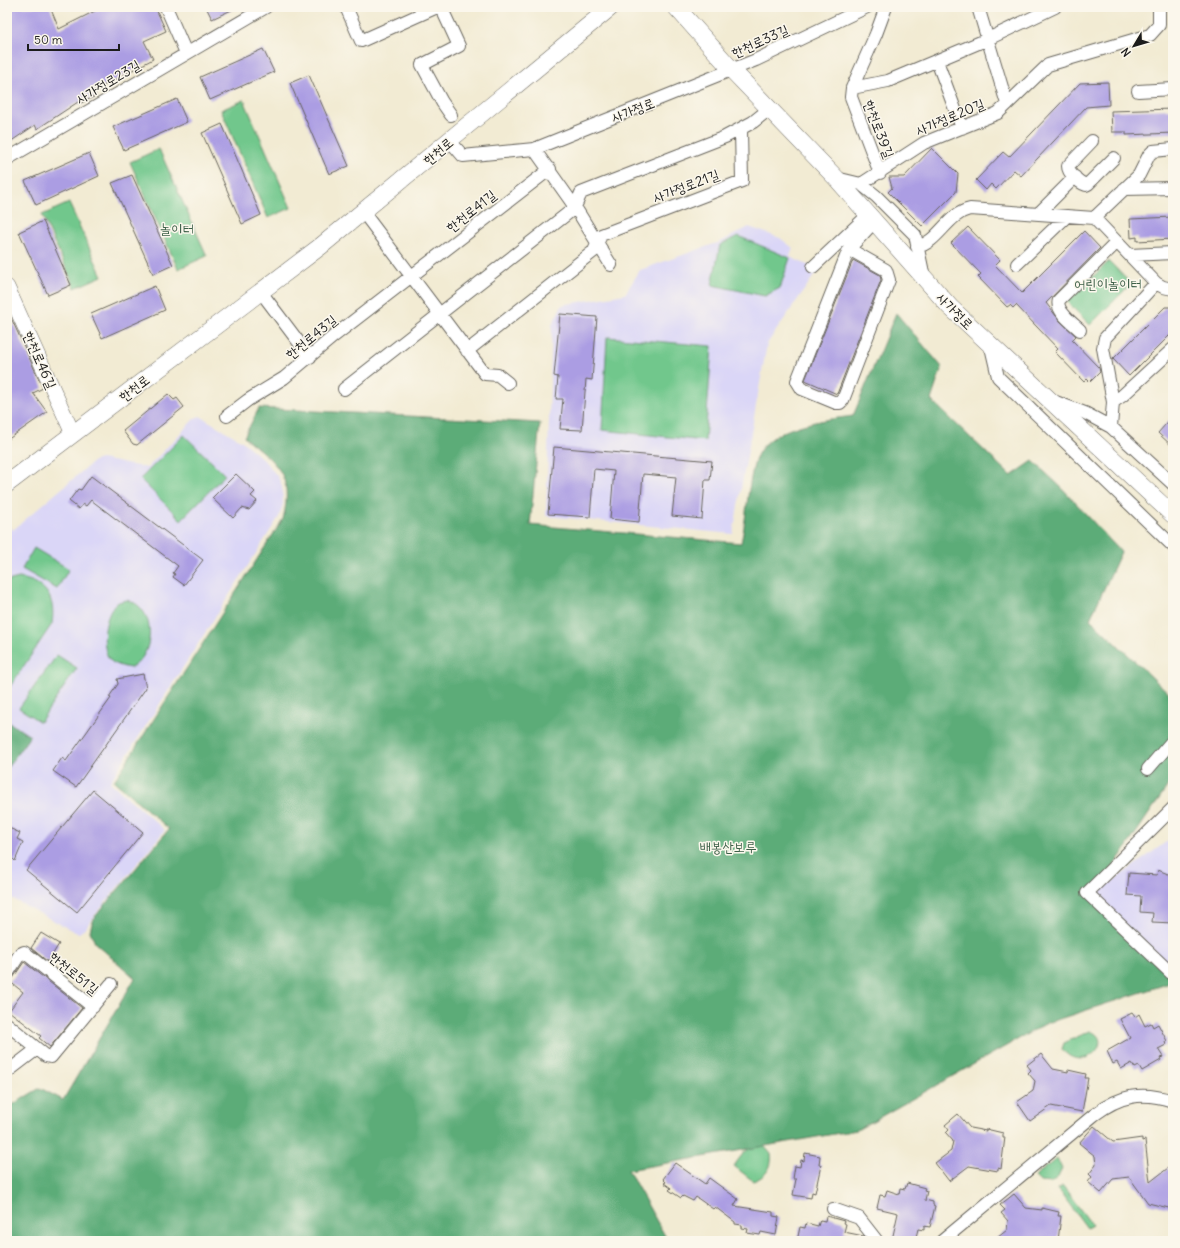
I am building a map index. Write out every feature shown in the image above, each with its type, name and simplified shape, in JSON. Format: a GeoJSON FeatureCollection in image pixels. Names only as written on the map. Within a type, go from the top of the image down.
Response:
{"type":"FeatureCollection","features":[{"type":"Feature","properties":{"kind":"main road","name":"한천로"},"geometry":{"type":"LineString","coordinates":[[7,484],[261,292],[363,212],[611,7]]}},
{"type":"Feature","properties":{"kind":"main road","name":"사가정로"},"geometry":{"type":"LineString","coordinates":[[676,7],[768,110],[836,178],[925,280],[992,347],[1173,515]]}},
{"type":"Feature","properties":{"kind":"street"},"geometry":{"type":"LineString","coordinates":[[166,7],[186,53]]}},
{"type":"Feature","properties":{"kind":"street","name":"사가정로23길"},"geometry":{"type":"LineString","coordinates":[[7,159],[266,7]]}},
{"type":"Feature","properties":{"kind":"street"},"geometry":{"type":"LineString","coordinates":[[346,7],[361,41],[437,7]]}},
{"type":"Feature","properties":{"kind":"street"},"geometry":{"type":"LineString","coordinates":[[441,7],[459,46],[422,65],[442,102],[451,115]]}},
{"type":"Feature","properties":{"kind":"street","name":"한천로33길"},"geometry":{"type":"LineString","coordinates":[[732,70],[867,7]]}},
{"type":"Feature","properties":{"kind":"street","name":"한천로39길"},"geometry":{"type":"LineString","coordinates":[[880,173],[850,97],[852,88],[876,34],[886,7]]}},
{"type":"Feature","properties":{"kind":"street"},"geometry":{"type":"LineString","coordinates":[[978,7],[1007,104]]}},
{"type":"Feature","properties":{"kind":"street"},"geometry":{"type":"LineString","coordinates":[[852,88],[888,81],[988,39],[1055,7]]}},
{"type":"Feature","properties":{"kind":"street","name":"사가정로20길"},"geometry":{"type":"LineString","coordinates":[[861,184],[924,143],[993,116],[1048,65],[1150,35],[1159,25],[1159,7]]}},
{"type":"Feature","properties":{"kind":"street"},"geometry":{"type":"LineString","coordinates":[[937,61],[962,128]]}},
{"type":"Feature","properties":{"kind":"street","name":"사가정로"},"geometry":{"type":"LineString","coordinates":[[534,149],[732,70]]}},
{"type":"Feature","properties":{"kind":"street"},"geometry":{"type":"LineString","coordinates":[[1138,91],[1173,89]]}},
{"type":"Feature","properties":{"kind":"street"},"geometry":{"type":"LineString","coordinates":[[344,390],[575,206],[582,192],[725,138],[741,130],[768,110]]}},
{"type":"Feature","properties":{"kind":"street","name":"사가정로21길"},"geometry":{"type":"LineString","coordinates":[[596,243],[601,235],[742,181],[741,130]]}},
{"type":"Feature","properties":{"kind":"street"},"geometry":{"type":"LineString","coordinates":[[450,141],[463,156],[534,149],[550,169],[575,206],[610,265]]}},
{"type":"Feature","properties":{"kind":"street"},"geometry":{"type":"LineString","coordinates":[[1092,141],[1068,166],[1069,171],[1082,184],[1088,184],[1114,158]]}},
{"type":"Feature","properties":{"kind":"street"},"geometry":{"type":"LineString","coordinates":[[1094,218],[1142,171],[1149,155],[1158,150],[1173,149]]}},
{"type":"Feature","properties":{"kind":"street","name":"한천로41길"},"geometry":{"type":"LineString","coordinates":[[411,277],[550,169]]}},
{"type":"Feature","properties":{"kind":"street"},"geometry":{"type":"LineString","coordinates":[[1038,214],[1075,177]]}},
{"type":"Feature","properties":{"kind":"street"},"geometry":{"type":"LineString","coordinates":[[836,178],[861,184],[876,196],[915,235],[925,280]]}},
{"type":"Feature","properties":{"kind":"street"},"geometry":{"type":"LineString","coordinates":[[1124,189],[1173,188]]}},
{"type":"Feature","properties":{"kind":"street"},"geometry":{"type":"LineString","coordinates":[[917,247],[926,245],[962,211],[970,209],[1094,218],[1156,283],[1163,287],[1173,288]]}},
{"type":"Feature","properties":{"kind":"street"},"geometry":{"type":"LineString","coordinates":[[363,212],[485,374],[498,375],[508,383]]}},
{"type":"Feature","properties":{"kind":"street"},"geometry":{"type":"LineString","coordinates":[[1017,264],[1067,216]]}},
{"type":"Feature","properties":{"kind":"street"},"geometry":{"type":"LineString","coordinates":[[849,249],[886,270],[889,280],[843,400],[840,403],[836,403],[802,389],[797,380],[849,249],[871,218]]}},
{"type":"Feature","properties":{"kind":"street"},"geometry":{"type":"LineString","coordinates":[[813,268],[871,218]]}},
{"type":"Feature","properties":{"kind":"street"},"geometry":{"type":"LineString","coordinates":[[1080,330],[1059,309],[1059,300],[1117,242]]}},
{"type":"Feature","properties":{"kind":"street"},"geometry":{"type":"LineString","coordinates":[[467,351],[594,251],[596,243]]}},
{"type":"Feature","properties":{"kind":"street"},"geometry":{"type":"LineString","coordinates":[[1130,255],[1173,253]]}},
{"type":"Feature","properties":{"kind":"street","name":"한천로43길"},"geometry":{"type":"LineString","coordinates":[[227,416],[248,400],[284,378],[334,336],[411,277]]}},
{"type":"Feature","properties":{"kind":"street"},"geometry":{"type":"LineString","coordinates":[[1111,427],[1113,402],[1103,348],[1105,338],[1156,283]]}},
{"type":"Feature","properties":{"kind":"street","name":"한천로46길"},"geometry":{"type":"LineString","coordinates":[[7,287],[73,434]]}},
{"type":"Feature","properties":{"kind":"street"},"geometry":{"type":"LineString","coordinates":[[261,292],[310,357]]}},
{"type":"Feature","properties":{"kind":"street"},"geometry":{"type":"LineString","coordinates":[[992,347],[998,377],[1173,546]]}},
{"type":"Feature","properties":{"kind":"street"},"geometry":{"type":"LineString","coordinates":[[1113,402],[1122,396],[1173,349]]}},
{"type":"Feature","properties":{"kind":"street","name":"사가정로"},"geometry":{"type":"LineString","coordinates":[[1048,399],[1085,413],[1111,427],[1173,484]]}},
{"type":"Feature","properties":{"kind":"street"},"geometry":{"type":"LineString","coordinates":[[1148,770],[1173,740]]}},
{"type":"Feature","properties":{"kind":"street"},"geometry":{"type":"LineString","coordinates":[[1173,808],[1087,893],[1173,975]]}},
{"type":"Feature","properties":{"kind":"street","name":"한천로51길"},"geometry":{"type":"LineString","coordinates":[[7,974],[20,954],[24,952],[93,1007],[53,1056],[48,1057],[37,1049]]}},
{"type":"Feature","properties":{"kind":"street"},"geometry":{"type":"LineString","coordinates":[[93,1007],[110,984]]}},
{"type":"Feature","properties":{"kind":"street"},"geometry":{"type":"LineString","coordinates":[[7,1024],[37,1049],[7,1072]]}},
{"type":"Feature","properties":{"kind":"street"},"geometry":{"type":"LineString","coordinates":[[942,1241],[1113,1102],[1141,1095],[1173,1101]]}},
{"type":"Feature","properties":{"kind":"street"},"geometry":{"type":"LineString","coordinates":[[833,1209],[860,1218],[876,1241]]}},
{"type":"Feature","properties":{"kind":"shaded area"},"geometry":{"type":"Polygon","coordinates":[[[749,227],[780,238],[793,248],[790,257],[818,270],[767,344],[733,534],[546,516],[552,325],[562,305],[625,294],[640,270],[720,242],[749,227]]]}},
{"type":"Feature","properties":{"kind":"shaded area"},"geometry":{"type":"Polygon","coordinates":[[[200,416],[242,441],[263,459],[278,477],[282,486],[283,504],[279,517],[110,782],[165,830],[90,921],[86,928],[79,933],[7,896],[7,525],[13,530],[94,461],[101,459],[147,468],[195,418],[200,416]]]}},
{"type":"Feature","properties":{"kind":"shaded area"},"geometry":{"type":"Polygon","coordinates":[[[1173,837],[1173,973],[1095,894],[1173,837]]]}},
{"type":"Feature","properties":{"kind":"green space"},"geometry":{"type":"Polygon","coordinates":[[[244,100],[291,208],[268,218],[221,110],[244,100]]]}},
{"type":"Feature","properties":{"kind":"green space","name":"놀이터"},"geometry":{"type":"Polygon","coordinates":[[[159,149],[207,256],[178,269],[130,162],[159,149]]]}},
{"type":"Feature","properties":{"kind":"green space"},"geometry":{"type":"Polygon","coordinates":[[[69,203],[102,276],[75,288],[42,215],[69,203]]]}},
{"type":"Feature","properties":{"kind":"green space"},"geometry":{"type":"Polygon","coordinates":[[[738,236],[790,258],[780,288],[765,296],[712,285],[720,245],[738,236]]]}},
{"type":"Feature","properties":{"kind":"green space","name":"어린이놀이터"},"geometry":{"type":"Polygon","coordinates":[[[1109,261],[1131,284],[1090,325],[1067,302],[1109,261]]]}},
{"type":"Feature","properties":{"kind":"green space","name":"배봉산보루"},"geometry":{"type":"Polygon","coordinates":[[[896,313],[942,367],[931,400],[1011,476],[1033,461],[1062,488],[1121,552],[1090,619],[1173,697],[1173,778],[1095,894],[1173,973],[1173,982],[1047,1023],[857,1130],[628,1170],[668,1241],[7,1241],[7,1108],[40,1088],[63,1100],[135,978],[95,943],[90,931],[93,919],[169,829],[114,781],[283,519],[286,504],[286,491],[284,480],[280,471],[266,455],[244,437],[259,408],[540,423],[530,525],[741,543],[752,471],[761,449],[770,440],[782,432],[811,423],[853,416],[896,313]]]}},
{"type":"Feature","properties":{"kind":"green space"},"geometry":{"type":"Polygon","coordinates":[[[607,337],[712,346],[705,441],[602,430],[607,337]]]}},
{"type":"Feature","properties":{"kind":"green space"},"geometry":{"type":"Polygon","coordinates":[[[184,435],[225,475],[181,520],[140,479],[184,435]]]}},
{"type":"Feature","properties":{"kind":"green space"},"geometry":{"type":"Polygon","coordinates":[[[34,548],[69,569],[57,589],[22,569],[34,548]]]}},
{"type":"Feature","properties":{"kind":"green space"},"geometry":{"type":"Polygon","coordinates":[[[19,578],[36,583],[42,587],[50,599],[53,615],[52,624],[7,691],[7,581],[19,578]]]}},
{"type":"Feature","properties":{"kind":"green space"},"geometry":{"type":"Polygon","coordinates":[[[127,600],[137,604],[144,612],[148,621],[150,632],[145,653],[139,662],[130,668],[112,662],[105,650],[104,641],[108,616],[118,602],[127,600]]]}},
{"type":"Feature","properties":{"kind":"green space"},"geometry":{"type":"Polygon","coordinates":[[[57,655],[77,668],[40,722],[19,708],[57,655]]]}},
{"type":"Feature","properties":{"kind":"green space"},"geometry":{"type":"Polygon","coordinates":[[[10,723],[30,736],[7,768],[7,727],[10,723]]]}},
{"type":"Feature","properties":{"kind":"green space"},"geometry":{"type":"Polygon","coordinates":[[[1090,1031],[1097,1035],[1100,1041],[1094,1054],[1087,1058],[1079,1059],[1070,1056],[1062,1049],[1064,1043],[1090,1031]]]}},
{"type":"Feature","properties":{"kind":"green space"},"geometry":{"type":"Polygon","coordinates":[[[763,1145],[771,1154],[771,1164],[761,1177],[753,1181],[734,1166],[746,1151],[753,1147],[763,1145]]]}},
{"type":"Feature","properties":{"kind":"green space"},"geometry":{"type":"Polygon","coordinates":[[[1057,1158],[1062,1169],[1057,1179],[1051,1183],[1040,1182],[1035,1177],[1057,1158]]]}},
{"type":"Feature","properties":{"kind":"green space"},"geometry":{"type":"Polygon","coordinates":[[[1063,1186],[1092,1225],[1087,1228],[1058,1189],[1063,1186]]]}},
{"type":"Feature","properties":{"kind":"building"},"geometry":{"type":"Polygon","coordinates":[[[7,7],[50,7],[59,29],[103,7],[155,7],[166,31],[144,41],[153,59],[94,91],[96,96],[79,104],[78,102],[37,129],[35,125],[7,144],[7,7]]]}},
{"type":"Feature","properties":{"kind":"building"},"geometry":{"type":"Polygon","coordinates":[[[206,7],[238,7],[212,19],[206,7]]]}},
{"type":"Feature","properties":{"kind":"building"},"geometry":{"type":"Polygon","coordinates":[[[263,49],[274,72],[210,100],[200,77],[263,49]]]}},
{"type":"Feature","properties":{"kind":"building"},"geometry":{"type":"Polygon","coordinates":[[[309,75],[349,166],[329,174],[290,83],[309,75]]]}},
{"type":"Feature","properties":{"kind":"building"},"geometry":{"type":"Polygon","coordinates":[[[1108,82],[1109,105],[1086,107],[1021,176],[1014,170],[996,189],[991,184],[986,190],[976,180],[1003,152],[1009,157],[1080,83],[1108,82]]]}},
{"type":"Feature","properties":{"kind":"building"},"geometry":{"type":"Polygon","coordinates":[[[177,99],[187,122],[124,150],[113,127],[177,99]]]}},
{"type":"Feature","properties":{"kind":"building"},"geometry":{"type":"Polygon","coordinates":[[[1173,109],[1173,133],[1126,135],[1126,132],[1112,132],[1111,111],[1173,109]]]}},
{"type":"Feature","properties":{"kind":"building"},"geometry":{"type":"Polygon","coordinates":[[[222,124],[261,215],[242,224],[202,133],[222,124]]]}},
{"type":"Feature","properties":{"kind":"building"},"geometry":{"type":"Polygon","coordinates":[[[932,148],[958,174],[956,192],[922,226],[888,192],[892,188],[889,177],[904,177],[932,148]]]}},
{"type":"Feature","properties":{"kind":"building"},"geometry":{"type":"Polygon","coordinates":[[[89,153],[99,176],[36,205],[25,181],[89,153]]]}},
{"type":"Feature","properties":{"kind":"building"},"geometry":{"type":"Polygon","coordinates":[[[132,175],[173,265],[153,274],[112,183],[132,175]]]}},
{"type":"Feature","properties":{"kind":"building"},"geometry":{"type":"Polygon","coordinates":[[[1173,217],[1173,239],[1137,241],[1137,237],[1131,238],[1130,219],[1173,217]]]}},
{"type":"Feature","properties":{"kind":"building"},"geometry":{"type":"Polygon","coordinates":[[[43,221],[71,285],[48,295],[19,232],[43,221]]]}},
{"type":"Feature","properties":{"kind":"building"},"geometry":{"type":"Polygon","coordinates":[[[968,227],[1000,260],[995,265],[1022,293],[1084,231],[1100,248],[1046,303],[1060,321],[1076,336],[1072,340],[1099,368],[1100,372],[1090,382],[1087,379],[1084,382],[1055,352],[1058,349],[1016,305],[1013,308],[1010,305],[1007,307],[978,277],[981,274],[951,243],[968,227]]]}},
{"type":"Feature","properties":{"kind":"building"},"geometry":{"type":"Polygon","coordinates":[[[853,260],[880,275],[881,280],[837,394],[805,380],[853,260]]]}},
{"type":"Feature","properties":{"kind":"building"},"geometry":{"type":"Polygon","coordinates":[[[155,286],[165,310],[102,338],[91,314],[155,286]]]}},
{"type":"Feature","properties":{"kind":"building"},"geometry":{"type":"Polygon","coordinates":[[[1165,307],[1173,307],[1173,332],[1129,376],[1113,359],[1165,307]]]}},
{"type":"Feature","properties":{"kind":"building"},"geometry":{"type":"Polygon","coordinates":[[[7,309],[43,388],[33,393],[47,412],[7,440],[7,309]]]}},
{"type":"Feature","properties":{"kind":"building"},"geometry":{"type":"Polygon","coordinates":[[[560,314],[597,317],[592,380],[586,379],[582,430],[560,429],[563,399],[556,399],[558,377],[554,376],[560,314]]]}},
{"type":"Feature","properties":{"kind":"building"},"geometry":{"type":"Polygon","coordinates":[[[168,394],[174,400],[177,398],[184,407],[137,445],[133,444],[123,431],[168,394]]]}},
{"type":"Feature","properties":{"kind":"building"},"geometry":{"type":"Polygon","coordinates":[[[1173,416],[1173,447],[1158,433],[1173,416]]]}},
{"type":"Feature","properties":{"kind":"building"},"geometry":{"type":"Polygon","coordinates":[[[554,447],[712,461],[710,480],[705,480],[702,519],[672,516],[676,477],[643,474],[639,522],[610,519],[614,471],[594,469],[590,517],[548,514],[554,447]]]}},
{"type":"Feature","properties":{"kind":"building"},"geometry":{"type":"Polygon","coordinates":[[[236,474],[255,492],[251,496],[257,501],[249,510],[242,508],[233,518],[212,498],[236,474]]]}},
{"type":"Feature","properties":{"kind":"building"},"geometry":{"type":"Polygon","coordinates":[[[91,476],[203,560],[184,585],[173,577],[175,574],[173,573],[178,566],[91,500],[86,506],[83,504],[79,509],[69,501],[78,489],[81,490],[91,476]]]}},
{"type":"Feature","properties":{"kind":"building"},"geometry":{"type":"Polygon","coordinates":[[[143,674],[146,688],[76,787],[53,771],[62,758],[66,761],[111,698],[109,697],[118,684],[117,679],[143,674]]]}},
{"type":"Feature","properties":{"kind":"building"},"geometry":{"type":"Polygon","coordinates":[[[93,790],[143,832],[77,912],[26,870],[93,790]]]}},
{"type":"Feature","properties":{"kind":"building"},"geometry":{"type":"Polygon","coordinates":[[[7,827],[20,833],[17,839],[23,842],[15,861],[10,856],[7,862],[7,827]]]}},
{"type":"Feature","properties":{"kind":"building"},"geometry":{"type":"Polygon","coordinates":[[[1158,870],[1173,876],[1173,923],[1152,922],[1153,913],[1140,912],[1141,896],[1127,895],[1129,873],[1157,875],[1158,870]]]}},
{"type":"Feature","properties":{"kind":"building"},"geometry":{"type":"Polygon","coordinates":[[[41,933],[59,944],[48,962],[31,948],[41,933]]]}},
{"type":"Feature","properties":{"kind":"building"},"geometry":{"type":"Polygon","coordinates":[[[24,962],[82,1008],[50,1047],[39,1038],[41,1036],[9,1011],[23,992],[9,981],[13,978],[24,962]]]}},
{"type":"Feature","properties":{"kind":"building"},"geometry":{"type":"Polygon","coordinates":[[[1132,1013],[1135,1017],[1139,1014],[1145,1026],[1151,1023],[1153,1027],[1158,1024],[1167,1041],[1165,1042],[1166,1045],[1158,1049],[1163,1057],[1160,1058],[1161,1060],[1142,1071],[1139,1066],[1135,1068],[1132,1063],[1121,1069],[1117,1062],[1113,1064],[1107,1051],[1130,1038],[1120,1019],[1132,1013]]]}},
{"type":"Feature","properties":{"kind":"building"},"geometry":{"type":"Polygon","coordinates":[[[1041,1054],[1053,1069],[1068,1072],[1068,1070],[1086,1074],[1085,1078],[1088,1078],[1082,1112],[1051,1106],[1030,1121],[1017,1102],[1033,1091],[1035,1081],[1028,1073],[1031,1070],[1027,1065],[1041,1054]]]}},
{"type":"Feature","properties":{"kind":"building"},"geometry":{"type":"Polygon","coordinates":[[[958,1114],[970,1128],[986,1131],[986,1129],[1003,1133],[1003,1137],[1005,1137],[1001,1169],[998,1168],[998,1171],[969,1166],[949,1181],[935,1163],[951,1151],[953,1141],[946,1133],[949,1130],[945,1125],[958,1114]]]}},
{"type":"Feature","properties":{"kind":"building"},"geometry":{"type":"Polygon","coordinates":[[[1094,1126],[1113,1142],[1142,1138],[1142,1141],[1145,1140],[1150,1182],[1168,1168],[1173,1175],[1173,1209],[1148,1203],[1129,1177],[1113,1179],[1101,1193],[1088,1182],[1092,1177],[1089,1174],[1096,1165],[1095,1156],[1079,1143],[1094,1126]]]}},
{"type":"Feature","properties":{"kind":"building"},"geometry":{"type":"Polygon","coordinates":[[[805,1153],[820,1156],[819,1165],[821,1165],[815,1193],[812,1192],[811,1198],[793,1195],[796,1179],[793,1179],[795,1166],[800,1167],[801,1160],[804,1161],[805,1153]]]}},
{"type":"Feature","properties":{"kind":"building"},"geometry":{"type":"Polygon","coordinates":[[[675,1163],[705,1184],[709,1178],[738,1199],[734,1206],[773,1212],[773,1216],[779,1217],[776,1235],[761,1232],[760,1235],[747,1233],[748,1229],[742,1228],[742,1225],[735,1224],[735,1222],[715,1207],[713,1209],[696,1197],[693,1201],[683,1196],[681,1198],[669,1190],[671,1188],[664,1183],[666,1182],[663,1179],[675,1163]]]}},
{"type":"Feature","properties":{"kind":"building"},"geometry":{"type":"Polygon","coordinates":[[[907,1183],[925,1188],[924,1190],[927,1191],[925,1200],[933,1202],[933,1205],[935,1206],[930,1227],[924,1226],[924,1230],[918,1229],[915,1241],[907,1239],[906,1241],[892,1240],[898,1213],[877,1208],[880,1195],[885,1196],[887,1190],[899,1194],[900,1188],[905,1189],[907,1183]]]}},
{"type":"Feature","properties":{"kind":"building"},"geometry":{"type":"Polygon","coordinates":[[[1014,1194],[1026,1208],[1042,1210],[1042,1208],[1059,1212],[1058,1216],[1061,1216],[1058,1241],[993,1241],[1007,1230],[1008,1221],[1001,1213],[1005,1210],[1000,1205],[1014,1194]]]}},
{"type":"Feature","properties":{"kind":"building"},"geometry":{"type":"Polygon","coordinates":[[[826,1216],[844,1221],[843,1223],[846,1224],[844,1232],[864,1236],[866,1241],[797,1241],[800,1227],[805,1228],[806,1223],[818,1226],[820,1220],[825,1221],[826,1216]]]}}]}
